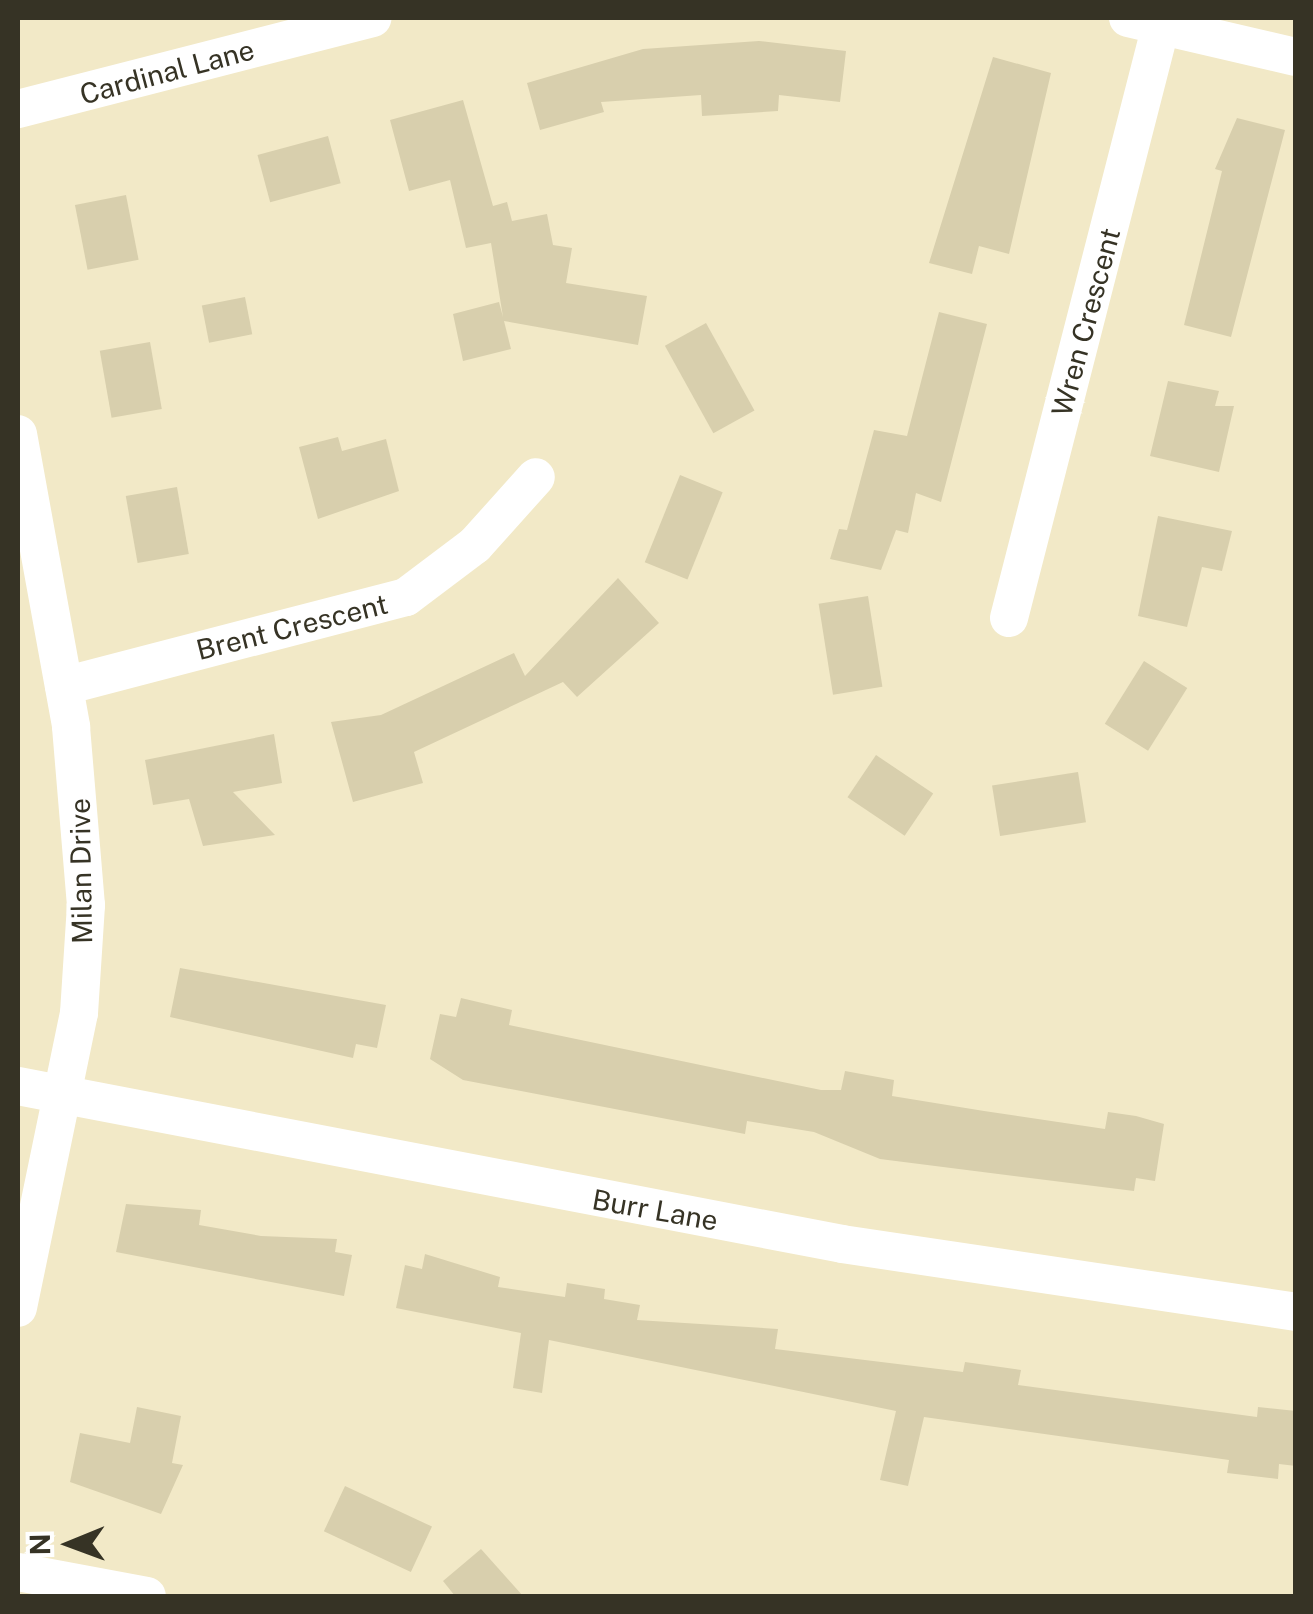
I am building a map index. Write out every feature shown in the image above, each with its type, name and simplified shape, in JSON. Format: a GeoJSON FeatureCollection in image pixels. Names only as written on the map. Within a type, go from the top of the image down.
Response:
{"type":"FeatureCollection","features":[{"type":"Feature","properties":{"kind":"street","name":"Cardinal Lane"},"geometry":{"type":"LineString","coordinates":[[18,109],[373,18]]}},
{"type":"Feature","properties":{"kind":"street"},"geometry":{"type":"LineString","coordinates":[[1145,22],[1296,57]]}},
{"type":"Feature","properties":{"kind":"street","name":"Wren Crescent"},"geometry":{"type":"LineString","coordinates":[[1009,618],[1145,22]]}},
{"type":"Feature","properties":{"kind":"street","name":"Milan Drive"},"geometry":{"type":"LineString","coordinates":[[18,434],[64,686],[86,905],[62,1094],[18,1308]]}},
{"type":"Feature","properties":{"kind":"street","name":"Brent Crescent"},"geometry":{"type":"LineString","coordinates":[[64,686],[406,597],[464,555],[536,477]]}},
{"type":"Feature","properties":{"kind":"street","name":"Burr Lane"},"geometry":{"type":"LineString","coordinates":[[18,1086],[842,1244],[1296,1312]]}},
{"type":"Feature","properties":{"kind":"street"},"geometry":{"type":"LineString","coordinates":[[18,1572],[147,1596]]}},
{"type":"Feature","properties":{"kind":"building"},"geometry":{"type":"Polygon","coordinates":[[[759,41],[846,51],[840,102],[779,95],[778,111],[702,116],[701,95],[601,102],[604,112],[540,130],[527,83],[643,49],[759,41]]]}},
{"type":"Feature","properties":{"kind":"building"},"geometry":{"type":"Polygon","coordinates":[[[993,57],[1051,73],[1009,254],[979,246],[972,274],[929,263],[993,57]]]}},
{"type":"Feature","properties":{"kind":"building"},"geometry":{"type":"Polygon","coordinates":[[[463,100],[493,206],[507,202],[512,221],[547,214],[553,245],[572,248],[566,283],[647,296],[638,345],[504,321],[511,349],[463,361],[453,314],[499,302],[503,317],[491,243],[466,248],[450,180],[409,191],[390,120],[463,100]]]}},
{"type":"Feature","properties":{"kind":"building"},"geometry":{"type":"Polygon","coordinates":[[[1237,118],[1285,130],[1231,337],[1184,325],[1222,171],[1215,169],[1237,118]]]}},
{"type":"Feature","properties":{"kind":"building"},"geometry":{"type":"Polygon","coordinates":[[[328,136],[341,183],[270,202],[257,155],[328,136]]]}},
{"type":"Feature","properties":{"kind":"building"},"geometry":{"type":"Polygon","coordinates":[[[126,195],[139,260],[88,270],[75,205],[126,195]]]}},
{"type":"Feature","properties":{"kind":"building"},"geometry":{"type":"Polygon","coordinates":[[[245,297],[252,334],[209,343],[202,305],[245,297]]]}},
{"type":"Feature","properties":{"kind":"building"},"geometry":{"type":"Polygon","coordinates":[[[939,312],[987,324],[941,502],[916,493],[908,533],[896,530],[881,570],[830,559],[839,529],[847,530],[874,430],[907,436],[939,312]]]}},
{"type":"Feature","properties":{"kind":"building"},"geometry":{"type":"Polygon","coordinates":[[[706,323],[754,410],[713,433],[665,346],[706,323]]]}},
{"type":"Feature","properties":{"kind":"building"},"geometry":{"type":"Polygon","coordinates":[[[150,342],[162,409],[112,418],[100,351],[150,342]]]}},
{"type":"Feature","properties":{"kind":"building"},"geometry":{"type":"Polygon","coordinates":[[[1168,381],[1219,391],[1215,406],[1234,406],[1219,472],[1150,456],[1168,381]]]}},
{"type":"Feature","properties":{"kind":"building"},"geometry":{"type":"Polygon","coordinates":[[[338,437],[342,451],[386,439],[399,491],[318,519],[299,447],[338,437]]]}},
{"type":"Feature","properties":{"kind":"building"},"geometry":{"type":"Polygon","coordinates":[[[680,475],[723,492],[687,579],[645,562],[680,475]]]}},
{"type":"Feature","properties":{"kind":"building"},"geometry":{"type":"Polygon","coordinates":[[[177,487],[189,554],[138,563],[126,496],[177,487]]]}},
{"type":"Feature","properties":{"kind":"building"},"geometry":{"type":"Polygon","coordinates":[[[1158,516],[1232,531],[1222,571],[1202,567],[1187,627],[1138,616],[1158,516]]]}},
{"type":"Feature","properties":{"kind":"building"},"geometry":{"type":"Polygon","coordinates":[[[618,578],[659,623],[577,697],[563,682],[414,752],[423,783],[353,802],[331,722],[381,715],[514,653],[525,676],[618,578]]]}},
{"type":"Feature","properties":{"kind":"building"},"geometry":{"type":"Polygon","coordinates":[[[868,596],[882,687],[833,695],[819,604],[868,596]]]}},
{"type":"Feature","properties":{"kind":"building"},"geometry":{"type":"Polygon","coordinates":[[[1144,661],[1187,688],[1148,751],[1105,724],[1144,661]]]}},
{"type":"Feature","properties":{"kind":"building"},"geometry":{"type":"Polygon","coordinates":[[[274,734],[282,783],[233,792],[275,835],[203,846],[189,799],[153,805],[145,760],[274,734]]]}},
{"type":"Feature","properties":{"kind":"building"},"geometry":{"type":"Polygon","coordinates":[[[876,755],[933,794],[905,836],[847,797],[876,755]]]}},
{"type":"Feature","properties":{"kind":"building"},"geometry":{"type":"Polygon","coordinates":[[[1078,772],[1086,822],[1000,836],[992,786],[1078,772]]]}},
{"type":"Feature","properties":{"kind":"building"},"geometry":{"type":"Polygon","coordinates":[[[180,968],[386,1005],[377,1048],[356,1044],[353,1058],[170,1017],[180,968]]]}},
{"type":"Feature","properties":{"kind":"building"},"geometry":{"type":"Polygon","coordinates":[[[461,998],[512,1010],[509,1025],[821,1090],[841,1090],[845,1071],[894,1080],[892,1096],[984,1111],[1105,1129],[1108,1112],[1136,1116],[1164,1124],[1155,1181],[1136,1178],[1134,1191],[880,1159],[814,1132],[747,1121],[745,1134],[463,1080],[430,1059],[440,1014],[456,1017],[461,998]]]}},
{"type":"Feature","properties":{"kind":"building"},"geometry":{"type":"Polygon","coordinates":[[[126,1204],[201,1210],[199,1225],[261,1236],[337,1239],[335,1252],[352,1255],[344,1296],[116,1252],[126,1204]]]}},
{"type":"Feature","properties":{"kind":"building"},"geometry":{"type":"Polygon","coordinates":[[[425,1254],[500,1277],[498,1287],[565,1297],[567,1283],[605,1289],[604,1299],[640,1305],[637,1320],[778,1329],[775,1349],[963,1372],[965,1362],[1021,1370],[1018,1385],[1257,1417],[1258,1407],[1296,1411],[1296,1466],[1279,1464],[1278,1479],[1227,1473],[1229,1460],[924,1417],[908,1486],[880,1480],[896,1411],[549,1340],[542,1393],[513,1388],[521,1333],[396,1308],[405,1265],[422,1269],[425,1254]]]}},
{"type":"Feature","properties":{"kind":"building"},"geometry":{"type":"Polygon","coordinates":[[[137,1407],[181,1416],[172,1463],[183,1465],[161,1514],[70,1482],[80,1433],[130,1443],[137,1407]]]}},
{"type":"Feature","properties":{"kind":"building"},"geometry":{"type":"Polygon","coordinates":[[[345,1486],[432,1527],[411,1572],[324,1531],[345,1486]]]}},
{"type":"Feature","properties":{"kind":"building"},"geometry":{"type":"Polygon","coordinates":[[[481,1549],[523,1596],[455,1596],[443,1581],[481,1549]]]}}]}
